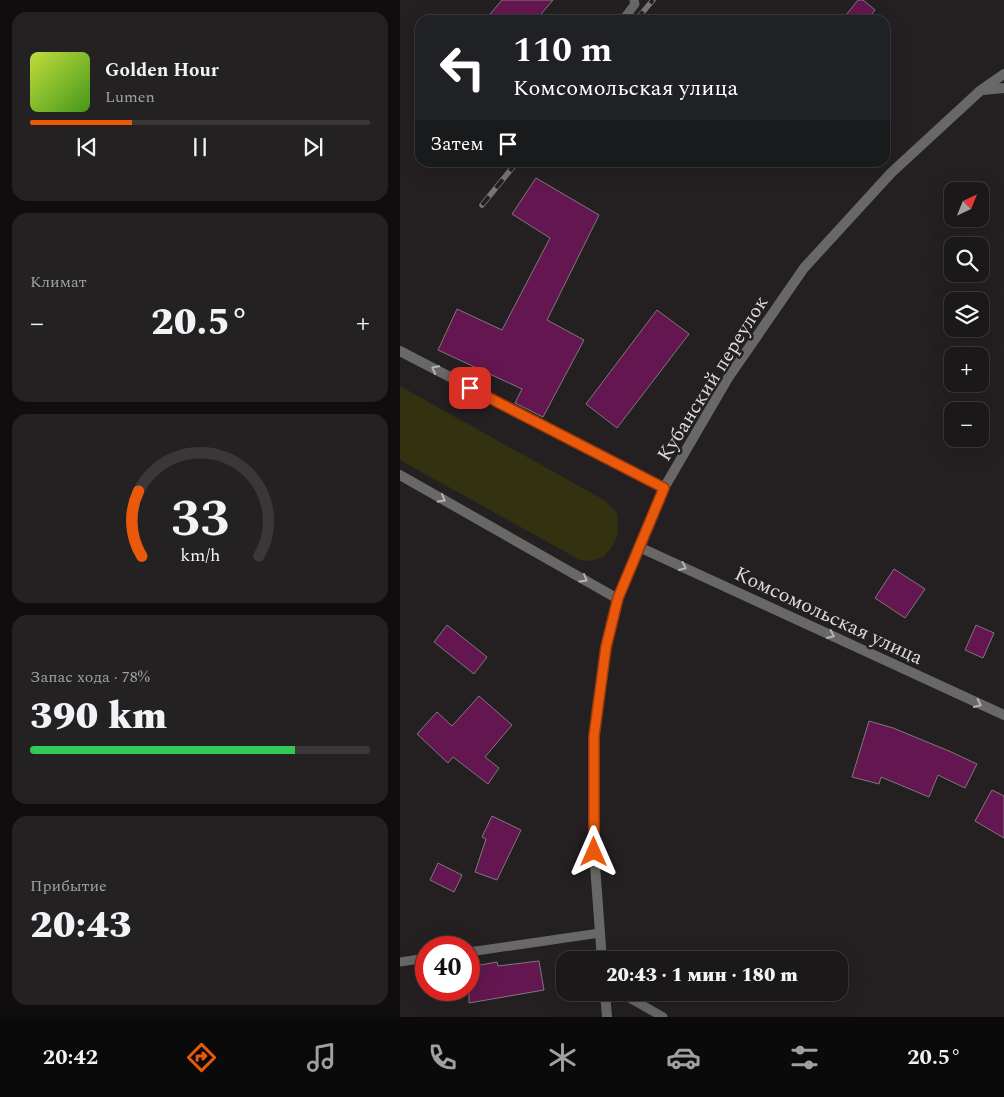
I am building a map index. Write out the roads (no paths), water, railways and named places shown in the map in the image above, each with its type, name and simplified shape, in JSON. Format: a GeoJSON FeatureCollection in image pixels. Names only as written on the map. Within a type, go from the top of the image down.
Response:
{"type":"FeatureCollection","features":[{"type":"Feature","properties":{"kind":"street","name":"Кубанский переулок"},"geometry":{"type":"LineString","coordinates":[[601,951],[594,852],[594,736],[606,647],[618,598],[664,488],[728,378],[804,268],[891,173],[981,90],[1004,74]]}},
{"type":"Feature","properties":{"kind":"street"},"geometry":{"type":"LineString","coordinates":[[981,90],[1004,88]]}},
{"type":"Feature","properties":{"kind":"street"},"geometry":{"type":"LineString","coordinates":[[400,351],[664,488]]}},
{"type":"Feature","properties":{"kind":"street"},"geometry":{"type":"LineString","coordinates":[[400,475],[618,598]]}},
{"type":"Feature","properties":{"kind":"street","name":"Комсомольская улица"},"geometry":{"type":"LineString","coordinates":[[639,547],[1004,716]]}},
{"type":"Feature","properties":{"kind":"street"},"geometry":{"type":"LineString","coordinates":[[605,1001],[608,1017]]}},
{"type":"Feature","properties":{"kind":"lane"},"geometry":{"type":"LineString","coordinates":[[627,15],[636,4],[634,0]]}},
{"type":"Feature","properties":{"kind":"lane"},"geometry":{"type":"LineString","coordinates":[[480,950],[600,933]]}},
{"type":"Feature","properties":{"kind":"lane"},"geometry":{"type":"LineString","coordinates":[[400,962],[415,960]]}},
{"type":"Feature","properties":{"kind":"lane"},"geometry":{"type":"LineString","coordinates":[[635,1001],[663,1017]]}},
{"type":"Feature","properties":{"kind":"railway"},"geometry":{"type":"LineString","coordinates":[[640,15],[653,0]]}},
{"type":"Feature","properties":{"kind":"railway"},"geometry":{"type":"LineString","coordinates":[[482,205],[513,167]]}}]}
